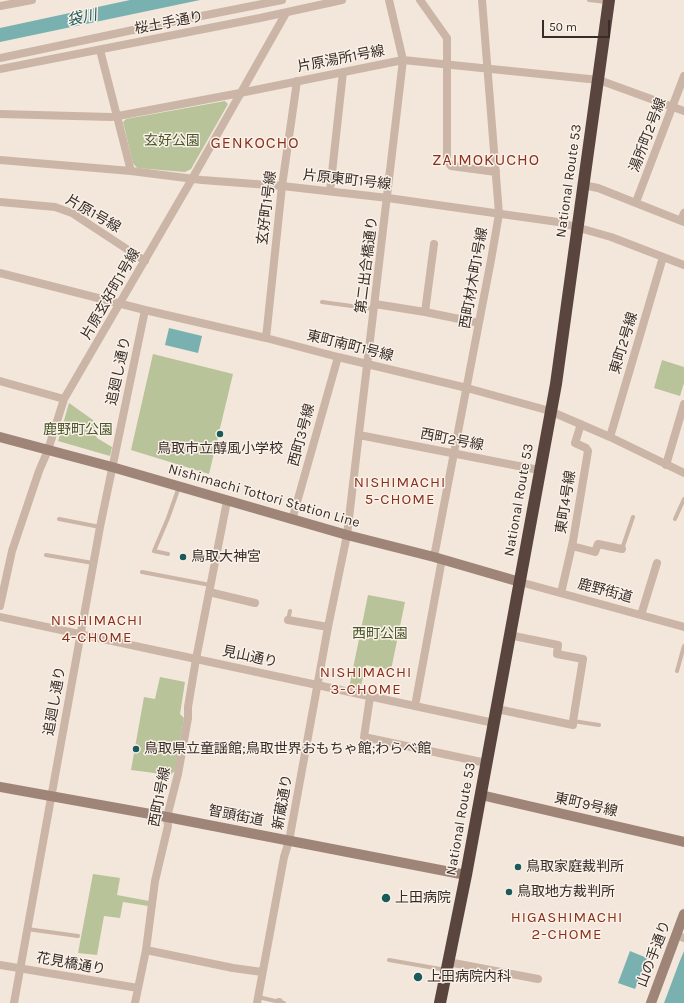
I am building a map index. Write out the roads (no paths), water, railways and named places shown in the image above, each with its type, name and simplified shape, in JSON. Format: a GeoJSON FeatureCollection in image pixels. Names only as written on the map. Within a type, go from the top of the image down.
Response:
{"type":"FeatureCollection","features":[{"type":"Feature","properties":{"kind":"highway","name":"National Route 53"},"geometry":{"type":"LineString","coordinates":[[440,1003],[466,875],[539,470],[556,384],[609,1]]}},
{"type":"Feature","properties":{"kind":"street"},"geometry":{"type":"LineString","coordinates":[[0,6],[32,0]]}},
{"type":"Feature","properties":{"kind":"street"},"geometry":{"type":"LineString","coordinates":[[0,58],[262,7],[282,0]]}},
{"type":"Feature","properties":{"kind":"street","name":"桜土手通り"},"geometry":{"type":"LineString","coordinates":[[0,69],[286,13],[342,0]]}},
{"type":"Feature","properties":{"kind":"street","name":"第二出合橋通り"},"geometry":{"type":"LineString","coordinates":[[347,535],[388,198],[403,60],[389,0]]}},
{"type":"Feature","properties":{"kind":"street"},"geometry":{"type":"LineString","coordinates":[[420,0],[447,38],[447,161],[451,166],[496,172]]}},
{"type":"Feature","properties":{"kind":"street","name":"西町材木町1号線"},"geometry":{"type":"LineString","coordinates":[[438,558],[454,454],[499,214],[482,0]]}},
{"type":"Feature","properties":{"kind":"street","name":"片原玄好町1号線"},"geometry":{"type":"LineString","coordinates":[[0,606],[12,551],[39,471],[48,450],[64,399],[121,303],[286,13]]}},
{"type":"Feature","properties":{"kind":"street"},"geometry":{"type":"LineString","coordinates":[[100,50],[131,171]]}},
{"type":"Feature","properties":{"kind":"street","name":"片原湯所1号線"},"geometry":{"type":"LineString","coordinates":[[0,114],[111,117],[403,60],[599,80],[684,111]]}},
{"type":"Feature","properties":{"kind":"street"},"geometry":{"type":"LineString","coordinates":[[330,191],[343,72]]}},
{"type":"Feature","properties":{"kind":"street","name":"湯所町2号線"},"geometry":{"type":"LineString","coordinates":[[636,202],[684,76]]}},
{"type":"Feature","properties":{"kind":"street","name":"玄好町1号線"},"geometry":{"type":"LineString","coordinates":[[266,338],[282,186],[296,81]]}},
{"type":"Feature","properties":{"kind":"street","name":"片原東町1号線"},"geometry":{"type":"LineString","coordinates":[[0,160],[131,171],[192,179],[330,191],[558,222],[611,237],[684,265]]}},
{"type":"Feature","properties":{"kind":"street"},"geometry":{"type":"LineString","coordinates":[[583,185],[598,188],[683,218]]}},
{"type":"Feature","properties":{"kind":"street","name":"片原1号線"},"geometry":{"type":"LineString","coordinates":[[0,202],[55,207],[72,213],[145,261]]}},
{"type":"Feature","properties":{"kind":"street"},"geometry":{"type":"LineString","coordinates":[[424,312],[434,244]]}},
{"type":"Feature","properties":{"kind":"street","name":"東町2号線"},"geometry":{"type":"LineString","coordinates":[[610,437],[663,257]]}},
{"type":"Feature","properties":{"kind":"street","name":"東町南町1号線"},"geometry":{"type":"LineString","coordinates":[[0,273],[145,310],[266,338],[467,388],[550,411],[610,437],[684,473]]}},
{"type":"Feature","properties":{"kind":"street"},"geometry":{"type":"LineString","coordinates":[[374,307],[424,312],[479,323]]}},
{"type":"Feature","properties":{"kind":"street","name":"追廻し通り"},"geometry":{"type":"LineString","coordinates":[[14,1003],[100,527],[145,310]]}},
{"type":"Feature","properties":{"kind":"street","name":"西町3号線"},"geometry":{"type":"LineString","coordinates":[[292,520],[338,357]]}},
{"type":"Feature","properties":{"kind":"street"},"geometry":{"type":"LineString","coordinates":[[0,381],[64,399]]}},
{"type":"Feature","properties":{"kind":"street"},"geometry":{"type":"LineString","coordinates":[[666,465],[684,404]]}},
{"type":"Feature","properties":{"kind":"street","name":"東町4号線"},"geometry":{"type":"LineString","coordinates":[[561,593],[572,546],[588,451],[586,448],[575,443],[581,424]]}},
{"type":"Feature","properties":{"kind":"street","name":"西町2号線"},"geometry":{"type":"LineString","coordinates":[[359,435],[539,470]]}},
{"type":"Feature","properties":{"kind":"street","name":"Nishimachi Tottori Station Line"},"geometry":{"type":"LineString","coordinates":[[0,437],[179,486],[292,520],[438,558],[520,582]]}},
{"type":"Feature","properties":{"kind":"street","name":"西町1号線"},"geometry":{"type":"LineString","coordinates":[[135,1003],[146,950],[153,894],[168,826],[168,817],[178,774],[188,718],[188,707],[196,659],[227,501]]}},
{"type":"Feature","properties":{"kind":"street","name":"新蔵通り"},"geometry":{"type":"LineString","coordinates":[[257,1000],[284,857],[290,841],[328,627],[347,535]]}},
{"type":"Feature","properties":{"kind":"street"},"geometry":{"type":"LineString","coordinates":[[572,546],[595,552],[598,544],[622,549]]}},
{"type":"Feature","properties":{"kind":"street"},"geometry":{"type":"LineString","coordinates":[[415,706],[438,558]]}},
{"type":"Feature","properties":{"kind":"street"},"geometry":{"type":"LineString","coordinates":[[641,615],[657,563]]}},
{"type":"Feature","properties":{"kind":"street","name":"鹿野街道"},"geometry":{"type":"LineString","coordinates":[[520,582],[684,626]]}},
{"type":"Feature","properties":{"kind":"street"},"geometry":{"type":"LineString","coordinates":[[210,588],[255,603]]}},
{"type":"Feature","properties":{"kind":"street","name":"見山通り"},"geometry":{"type":"LineString","coordinates":[[0,617],[494,723]]}},
{"type":"Feature","properties":{"kind":"street"},"geometry":{"type":"LineString","coordinates":[[288,620],[328,627]]}},
{"type":"Feature","properties":{"kind":"street"},"geometry":{"type":"LineString","coordinates":[[496,709],[573,725],[574,721],[583,659],[557,654],[558,644],[509,635]]}},
{"type":"Feature","properties":{"kind":"street"},"geometry":{"type":"LineString","coordinates":[[370,697],[364,737],[486,763]]}},
{"type":"Feature","properties":{"kind":"street","name":"智頭街道"},"geometry":{"type":"LineString","coordinates":[[0,787],[168,817],[466,875]]}},
{"type":"Feature","properties":{"kind":"street","name":"東町9号線"},"geometry":{"type":"LineString","coordinates":[[481,794],[684,842]]}},
{"type":"Feature","properties":{"kind":"street","name":"山の手通り"},"geometry":{"type":"LineString","coordinates":[[651,1003],[680,936],[684,914]]}},
{"type":"Feature","properties":{"kind":"street"},"geometry":{"type":"LineString","coordinates":[[146,950],[233,968],[262,972]]}},
{"type":"Feature","properties":{"kind":"street","name":"花見橋通り"},"geometry":{"type":"LineString","coordinates":[[0,965],[138,988]]}},
{"type":"Feature","properties":{"kind":"street"},"geometry":{"type":"LineString","coordinates":[[447,966],[538,980]]}},
{"type":"Feature","properties":{"kind":"lane"},"geometry":{"type":"LineString","coordinates":[[589,0],[609,1]]}},
{"type":"Feature","properties":{"kind":"lane"},"geometry":{"type":"LineString","coordinates":[[322,302],[374,307]]}},
{"type":"Feature","properties":{"kind":"lane"},"geometry":{"type":"LineString","coordinates":[[168,554],[154,551],[168,518],[179,486]]}},
{"type":"Feature","properties":{"kind":"lane"},"geometry":{"type":"LineString","coordinates":[[675,519],[684,499]]}},
{"type":"Feature","properties":{"kind":"lane"},"geometry":{"type":"LineString","coordinates":[[622,549],[633,517]]}},
{"type":"Feature","properties":{"kind":"lane"},"geometry":{"type":"LineString","coordinates":[[59,519],[100,527]]}},
{"type":"Feature","properties":{"kind":"lane"},"geometry":{"type":"LineString","coordinates":[[46,555],[94,563]]}},
{"type":"Feature","properties":{"kind":"lane"},"geometry":{"type":"LineString","coordinates":[[142,572],[210,588]]}},
{"type":"Feature","properties":{"kind":"lane"},"geometry":{"type":"LineString","coordinates":[[288,620],[290,611]]}},
{"type":"Feature","properties":{"kind":"lane"},"geometry":{"type":"LineString","coordinates":[[677,671],[684,646]]}},
{"type":"Feature","properties":{"kind":"lane"},"geometry":{"type":"LineString","coordinates":[[574,721],[599,725]]}},
{"type":"Feature","properties":{"kind":"lane"},"geometry":{"type":"LineString","coordinates":[[27,929],[78,936]]}},
{"type":"Feature","properties":{"kind":"lane"},"geometry":{"type":"LineString","coordinates":[[389,960],[447,966]]}},
{"type":"Feature","properties":{"kind":"lane"},"geometry":{"type":"LineString","coordinates":[[257,1000],[281,1003]]}},
{"type":"Feature","properties":{"kind":"water","name":"袋川"},"geometry":{"type":"Polygon","coordinates":[[[130,0],[200,0],[0,42],[0,28],[130,0]]]}},
{"type":"Feature","properties":{"kind":"water"},"geometry":{"type":"Polygon","coordinates":[[[169,328],[202,336],[198,353],[165,345],[169,328]]]}},
{"type":"Feature","properties":{"kind":"water"},"geometry":{"type":"Polygon","coordinates":[[[630,951],[647,958],[635,989],[618,983],[630,951]]]}},
{"type":"Feature","properties":{"kind":"water"},"geometry":{"type":"Polygon","coordinates":[[[684,951],[684,1003],[664,1003],[679,963],[684,951]]]}},
{"type":"Feature","properties":{"kind":"place","name":"鳥取市立醇風小学校"},"geometry":{"type":"Point","coordinates":[220,434]}},
{"type":"Feature","properties":{"kind":"place","name":"鳥取大神宮"},"geometry":{"type":"Point","coordinates":[183,557]}},
{"type":"Feature","properties":{"kind":"place","name":"鳥取県立童謡館;鳥取世界おもちゃ館;わらべ館"},"geometry":{"type":"Point","coordinates":[136,749]}},
{"type":"Feature","properties":{"kind":"place","name":"鳥取家庭裁判所"},"geometry":{"type":"Point","coordinates":[518,867]}},
{"type":"Feature","properties":{"kind":"place","name":"鳥取地方裁判所"},"geometry":{"type":"Point","coordinates":[509,892]}},
{"type":"Feature","properties":{"kind":"place","name":"上田病院"},"geometry":{"type":"Point","coordinates":[386,898]}},
{"type":"Feature","properties":{"kind":"place","name":"上田病院内科"},"geometry":{"type":"Point","coordinates":[418,977]}},
{"type":"Feature","properties":{"kind":"district","name":"GENKOCHO"},"geometry":{"type":"Point","coordinates":[255,143]}},
{"type":"Feature","properties":{"kind":"district","name":"ZAIMOKUCHO"},"geometry":{"type":"Point","coordinates":[486,160]}},
{"type":"Feature","properties":{"kind":"district","name":"NISHIMACHI 5-CHOME"},"geometry":{"type":"Point","coordinates":[400,492]}},
{"type":"Feature","properties":{"kind":"district","name":"NISHIMACHI 4-CHOME"},"geometry":{"type":"Point","coordinates":[97,630]}},
{"type":"Feature","properties":{"kind":"district","name":"NISHIMACHI 3-CHOME"},"geometry":{"type":"Point","coordinates":[366,682]}},
{"type":"Feature","properties":{"kind":"district","name":"HIGASHIMACHI 2-CHOME"},"geometry":{"type":"Point","coordinates":[567,926]}},
{"type":"Feature","properties":{"kind":"park label","name":"玄好公園"},"geometry":{"type":"Point","coordinates":[172,141]}},
{"type":"Feature","properties":{"kind":"park label","name":"鹿野町公園"},"geometry":{"type":"Point","coordinates":[78,430]}},
{"type":"Feature","properties":{"kind":"park label","name":"西町公園"},"geometry":{"type":"Point","coordinates":[380,634]}}]}
